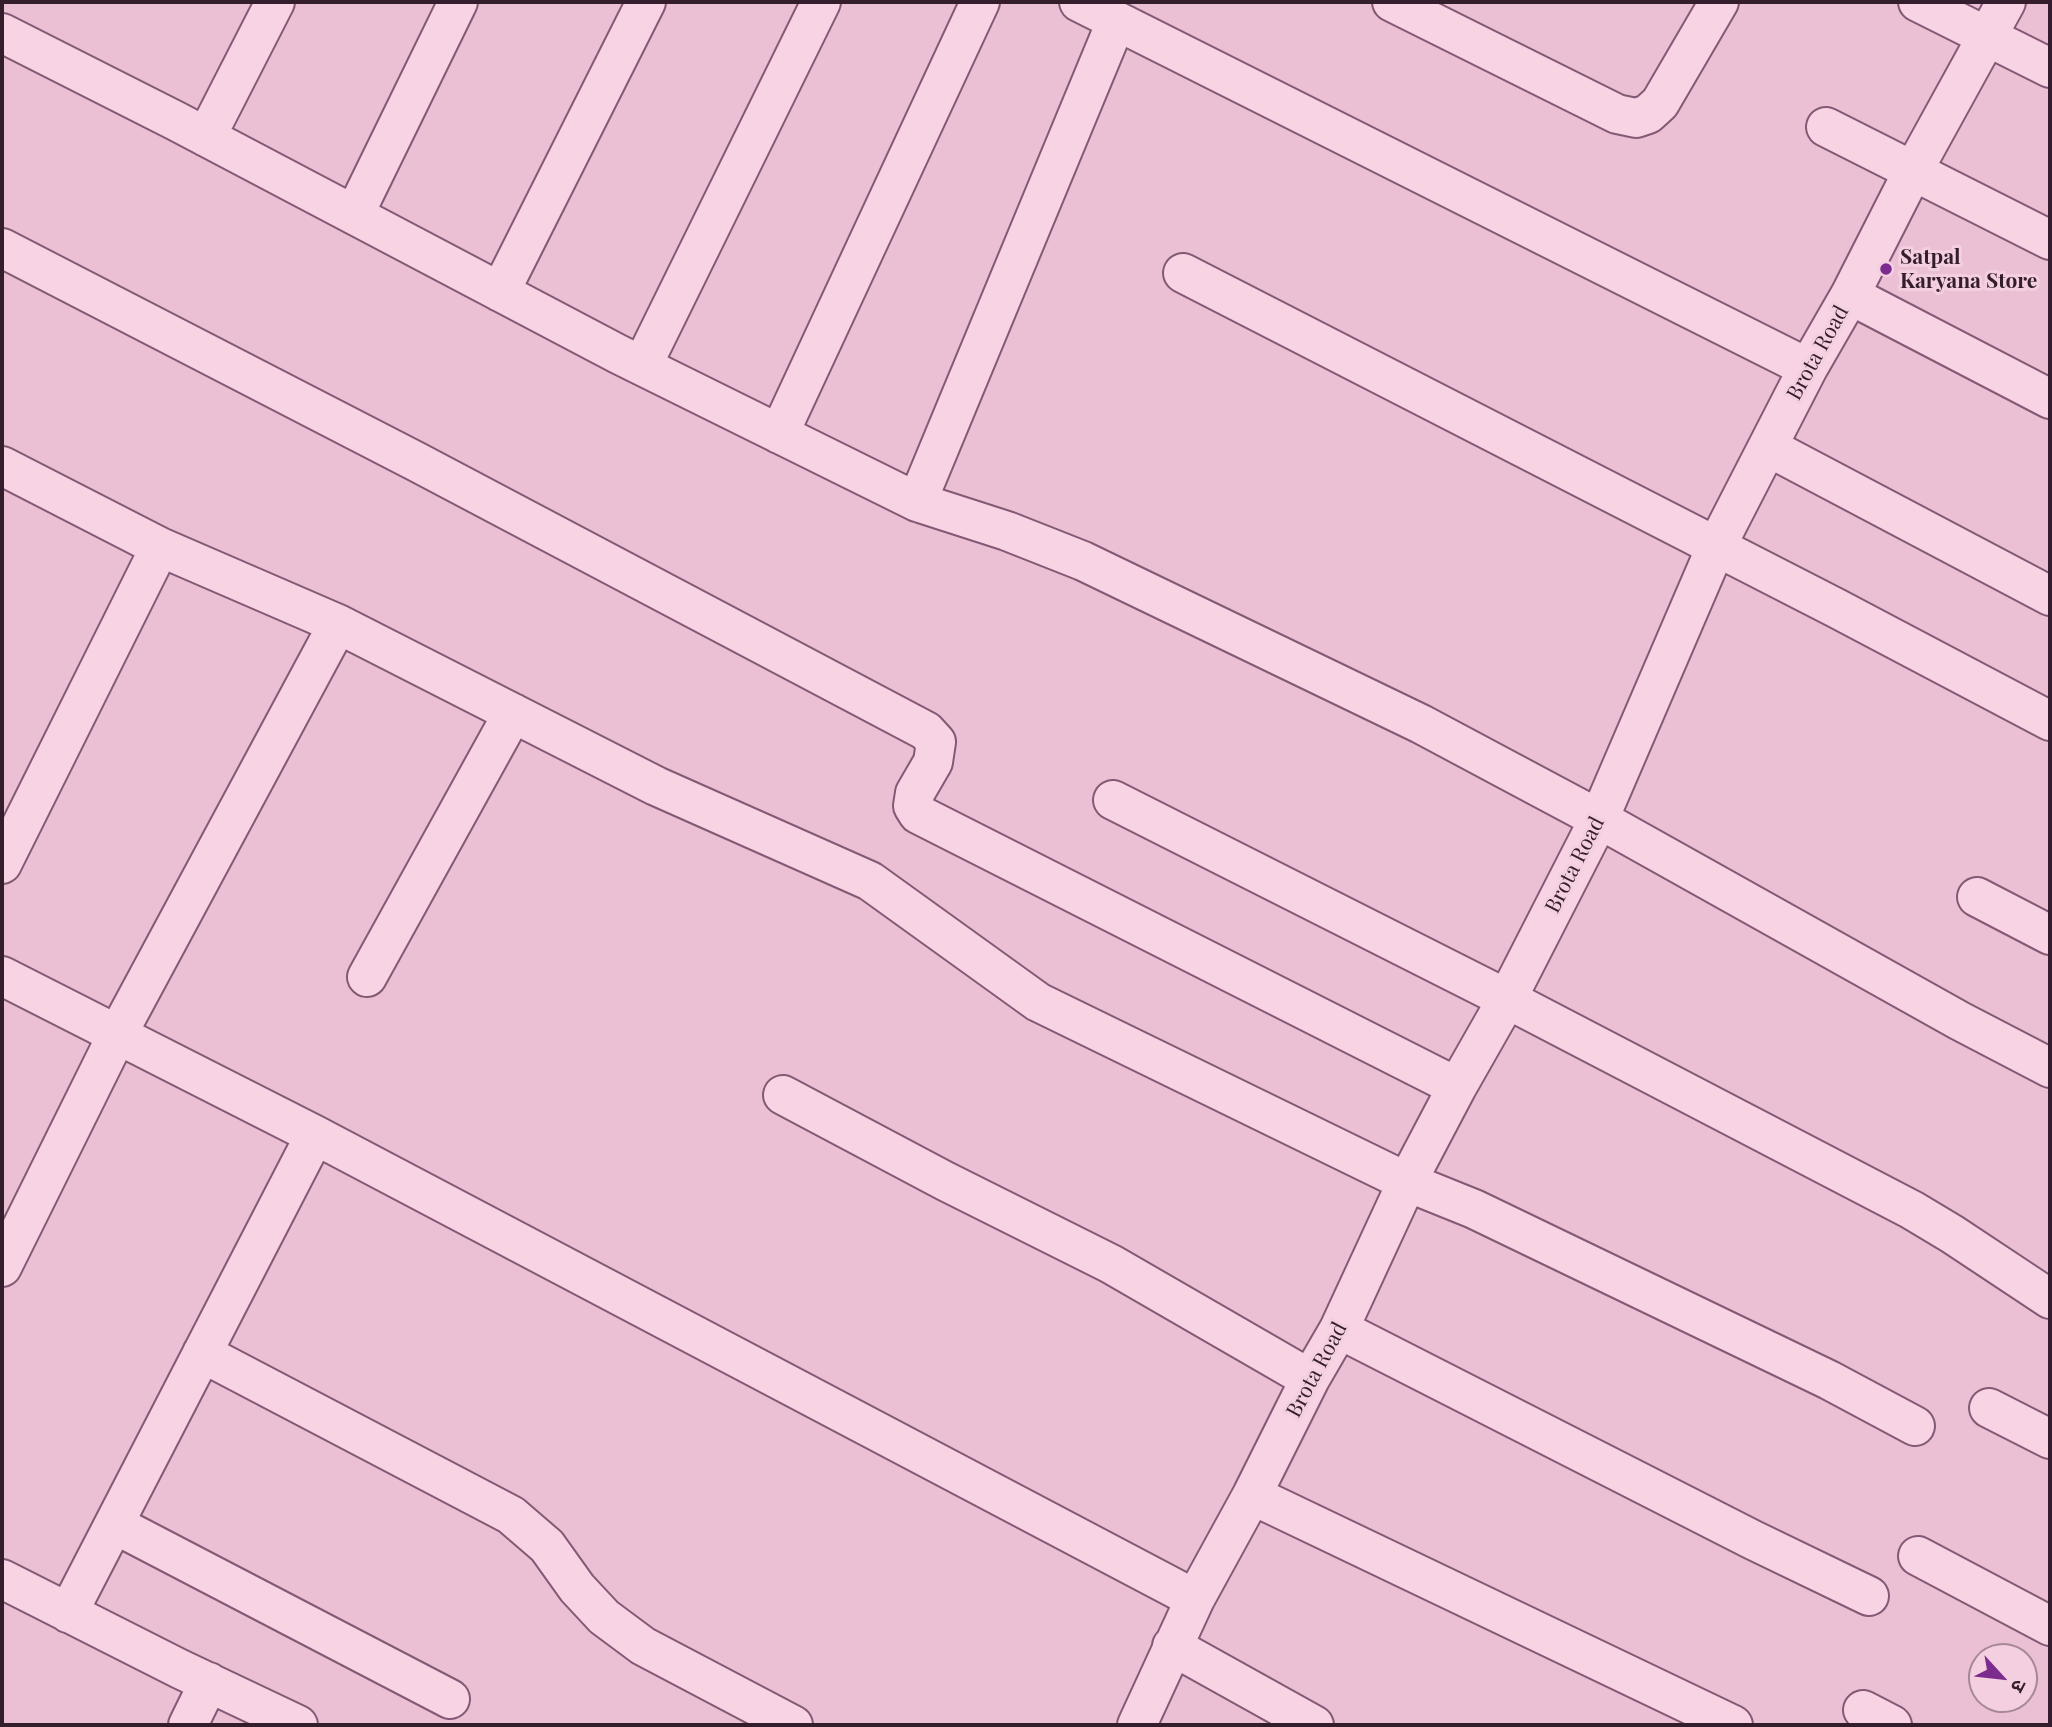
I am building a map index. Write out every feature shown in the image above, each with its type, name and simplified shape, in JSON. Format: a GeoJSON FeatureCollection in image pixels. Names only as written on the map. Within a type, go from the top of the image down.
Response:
{"type":"FeatureCollection","features":[{"type":"Feature","properties":{"kind":"street"},"geometry":{"type":"LineString","coordinates":[[206,136],[275,2]]}},
{"type":"Feature","properties":{"kind":"street"},"geometry":{"type":"LineString","coordinates":[[354,215],[458,2]]}},
{"type":"Feature","properties":{"kind":"street"},"geometry":{"type":"LineString","coordinates":[[500,292],[646,2]]}},
{"type":"Feature","properties":{"kind":"street"},"geometry":{"type":"LineString","coordinates":[[642,366],[821,2]]}},
{"type":"Feature","properties":{"kind":"street"},"geometry":{"type":"LineString","coordinates":[[779,434],[980,2]]}},
{"type":"Feature","properties":{"kind":"street"},"geometry":{"type":"LineString","coordinates":[[1079,2],[1808,368]]}},
{"type":"Feature","properties":{"kind":"street"},"geometry":{"type":"LineString","coordinates":[[1392,2],[1617,114],[1636,118],[1648,114],[1660,103],[1719,2]]}},
{"type":"Feature","properties":{"kind":"street"},"geometry":{"type":"LineString","coordinates":[[1918,2],[2050,68]]}},
{"type":"Feature","properties":{"kind":"street","name":"Brota Road"},"geometry":{"type":"LineString","coordinates":[[1137,1725],[1195,1599],[1339,1329],[1407,1182],[1507,999],[1599,819],[1716,547],[1808,368],[1850,295],[1913,171],[2006,2]]}},
{"type":"Feature","properties":{"kind":"street"},"geometry":{"type":"LineString","coordinates":[[917,502],[1116,22]]}},
{"type":"Feature","properties":{"kind":"street"},"geometry":{"type":"LineString","coordinates":[[2,33],[206,136],[642,366],[917,502],[1007,531],[1083,561],[1421,724],[1599,819],[1948,1015],[2050,1068]]}},
{"type":"Feature","properties":{"kind":"street"},"geometry":{"type":"LineString","coordinates":[[1826,127],[2050,240]]}},
{"type":"Feature","properties":{"kind":"street"},"geometry":{"type":"LineString","coordinates":[[2,248],[417,462],[926,731],[936,742],[933,762],[915,793],[913,806],[918,814],[1457,1087]]}},
{"type":"Feature","properties":{"kind":"street"},"geometry":{"type":"LineString","coordinates":[[1183,273],[1836,608],[2050,721]]}},
{"type":"Feature","properties":{"kind":"street"},"geometry":{"type":"LineString","coordinates":[[1850,295],[2050,399]]}},
{"type":"Feature","properties":{"kind":"street"},"geometry":{"type":"LineString","coordinates":[[1768,447],[2050,596]]}},
{"type":"Feature","properties":{"kind":"street"},"geometry":{"type":"LineString","coordinates":[[2,466],[160,547],[338,624],[656,786],[870,881],[1038,1002],[1407,1182],[1486,1215],[1829,1380],[1915,1426]]}},
{"type":"Feature","properties":{"kind":"street"},"geometry":{"type":"LineString","coordinates":[[2,864],[160,547]]}},
{"type":"Feature","properties":{"kind":"street"},"geometry":{"type":"LineString","coordinates":[[2,1267],[117,1035],[338,624]]}},
{"type":"Feature","properties":{"kind":"street"},"geometry":{"type":"LineString","coordinates":[[367,977],[513,713]]}},
{"type":"Feature","properties":{"kind":"street"},"geometry":{"type":"LineString","coordinates":[[1114,800],[1507,999],[1912,1210],[2050,1299]]}},
{"type":"Feature","properties":{"kind":"street"},"geometry":{"type":"LineString","coordinates":[[1977,897],[2050,935]]}},
{"type":"Feature","properties":{"kind":"street"},"geometry":{"type":"LineString","coordinates":[[2,976],[316,1135],[1195,1599]]}},
{"type":"Feature","properties":{"kind":"street"},"geometry":{"type":"LineString","coordinates":[[783,1095],[945,1181],[1111,1264],[1310,1379]]}},
{"type":"Feature","properties":{"kind":"street"},"geometry":{"type":"LineString","coordinates":[[68,1613],[316,1135]]}},
{"type":"Feature","properties":{"kind":"street"},"geometry":{"type":"LineString","coordinates":[[1339,1329],[1753,1541],[1869,1597]]}},
{"type":"Feature","properties":{"kind":"street"},"geometry":{"type":"LineString","coordinates":[[202,1353],[511,1514],[547,1546],[577,1588],[604,1617],[643,1646],[793,1725]]}},
{"type":"Feature","properties":{"kind":"street"},"geometry":{"type":"LineString","coordinates":[[1989,1408],[2050,1439]]}},
{"type":"Feature","properties":{"kind":"street"},"geometry":{"type":"LineString","coordinates":[[1252,1495],[1733,1725]]}},
{"type":"Feature","properties":{"kind":"street"},"geometry":{"type":"LineString","coordinates":[[114,1524],[450,1699]]}},
{"type":"Feature","properties":{"kind":"street"},"geometry":{"type":"LineString","coordinates":[[1918,1556],[2050,1626]]}},
{"type":"Feature","properties":{"kind":"street"},"geometry":{"type":"LineString","coordinates":[[2,1579],[298,1725]]}},
{"type":"Feature","properties":{"kind":"street"},"geometry":{"type":"LineString","coordinates":[[1172,1646],[1314,1725]]}},
{"type":"Feature","properties":{"kind":"street"},"geometry":{"type":"LineString","coordinates":[[188,1725],[209,1682]]}},
{"type":"Feature","properties":{"kind":"place","name":"Satpal Karyana Store"},"geometry":{"type":"Point","coordinates":[1886,269]}}]}
